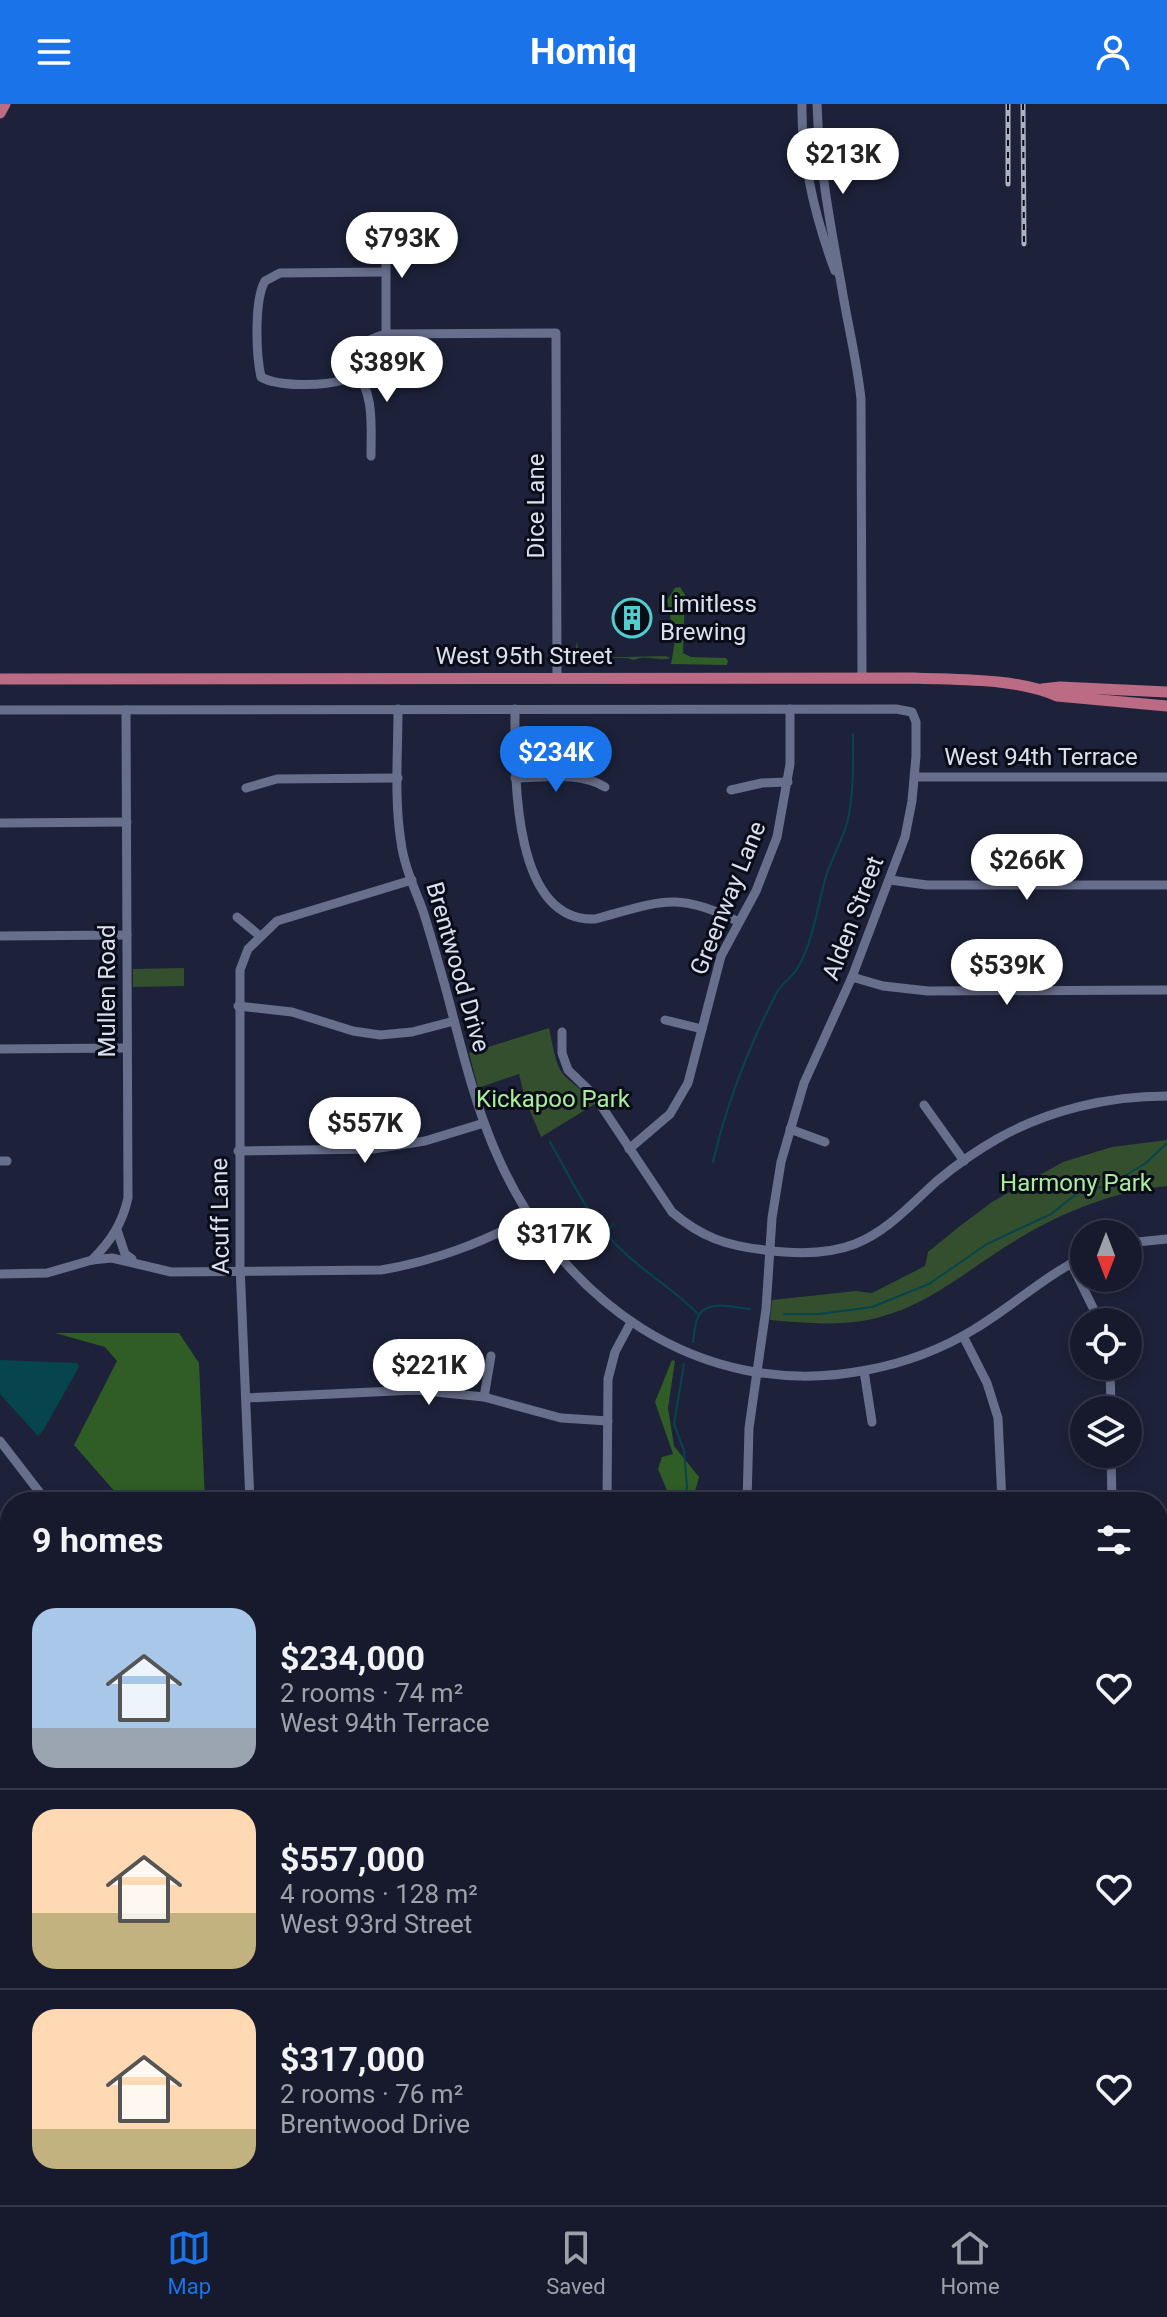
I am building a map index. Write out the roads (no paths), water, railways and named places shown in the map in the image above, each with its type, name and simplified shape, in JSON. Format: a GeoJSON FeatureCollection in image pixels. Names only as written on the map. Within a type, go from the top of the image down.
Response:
{"type":"FeatureCollection","features":[{"type":"Feature","properties":{"kind":"main road"},"geometry":{"type":"LineString","coordinates":[[0,113],[5,104]]}},
{"type":"Feature","properties":{"kind":"main road","name":"West 95th Street"},"geometry":{"type":"LineString","coordinates":[[2,680],[862,677],[955,680],[1042,689],[1060,687],[1167,692]]}},
{"type":"Feature","properties":{"kind":"main road","name":"West 95th Street"},"geometry":{"type":"LineString","coordinates":[[1042,689],[1057,696],[1167,706]]}},
{"type":"Feature","properties":{"kind":"street"},"geometry":{"type":"LineString","coordinates":[[802,104],[804,150],[811,195],[842,290]]}},
{"type":"Feature","properties":{"kind":"street"},"geometry":{"type":"LineString","coordinates":[[817,104],[826,190],[861,399],[862,677]]}},
{"type":"Feature","properties":{"kind":"street"},"geometry":{"type":"LineString","coordinates":[[385,272],[280,273],[265,281],[260,289],[261,377],[270,382],[326,383],[343,380],[353,367],[358,348],[370,338],[386,334],[386,225]]}},
{"type":"Feature","properties":{"kind":"street","name":"Dice Lane"},"geometry":{"type":"LineString","coordinates":[[386,334],[556,333],[557,678]]}},
{"type":"Feature","properties":{"kind":"street"},"geometry":{"type":"LineString","coordinates":[[353,367],[366,386],[371,408],[371,456]]}},
{"type":"Feature","properties":{"kind":"street","name":"Brentwood Drive"},"geometry":{"type":"LineString","coordinates":[[398,709],[401,844],[430,932],[484,1123],[507,1177],[530,1217],[577,1277],[606,1304],[631,1322],[691,1354],[756,1372],[813,1376],[864,1371],[916,1357],[963,1336],[1070,1264]]}},
{"type":"Feature","properties":{"kind":"street"},"geometry":{"type":"LineString","coordinates":[[515,709],[518,818],[530,862],[550,899],[570,915],[595,919],[656,903],[677,901],[710,907],[739,922]]}},
{"type":"Feature","properties":{"kind":"street"},"geometry":{"type":"LineString","coordinates":[[0,710],[790,709]]}},
{"type":"Feature","properties":{"kind":"street","name":"Alden Street"},"geometry":{"type":"LineString","coordinates":[[747,1492],[749,1428],[766,1309],[776,1191],[790,1129],[812,1066],[852,977],[890,880],[905,837],[915,777],[916,722],[912,712],[896,709],[790,709]]}},
{"type":"Feature","properties":{"kind":"street","name":"Greenway Lane"},"geometry":{"type":"LineString","coordinates":[[629,1149],[657,1128],[677,1106],[691,1074],[721,956],[766,869],[777,837],[788,782],[790,709]]}},
{"type":"Feature","properties":{"kind":"street","name":"Mullen Road"},"geometry":{"type":"LineString","coordinates":[[92,1260],[117,1230],[128,1198],[126,710]]}},
{"type":"Feature","properties":{"kind":"street","name":"West 94th Terrace"},"geometry":{"type":"LineString","coordinates":[[915,777],[1167,777]]}},
{"type":"Feature","properties":{"kind":"street"},"geometry":{"type":"LineString","coordinates":[[246,788],[277,779],[398,778]]}},
{"type":"Feature","properties":{"kind":"street"},"geometry":{"type":"LineString","coordinates":[[515,778],[573,778],[597,782],[605,787]]}},
{"type":"Feature","properties":{"kind":"street","name":"Greenway Lane"},"geometry":{"type":"LineString","coordinates":[[731,790],[762,783],[788,782]]}},
{"type":"Feature","properties":{"kind":"street"},"geometry":{"type":"LineString","coordinates":[[0,823],[127,822]]}},
{"type":"Feature","properties":{"kind":"street","name":"Acuff Lane"},"geometry":{"type":"LineString","coordinates":[[250,1492],[238,1151],[240,970],[248,949],[277,921],[412,880]]}},
{"type":"Feature","properties":{"kind":"street"},"geometry":{"type":"LineString","coordinates":[[890,880],[927,885],[1167,885]]}},
{"type":"Feature","properties":{"kind":"street"},"geometry":{"type":"LineString","coordinates":[[237,917],[260,936]]}},
{"type":"Feature","properties":{"kind":"street"},"geometry":{"type":"LineString","coordinates":[[0,936],[127,935]]}},
{"type":"Feature","properties":{"kind":"street"},"geometry":{"type":"LineString","coordinates":[[852,977],[883,986],[928,991],[1167,990]]}},
{"type":"Feature","properties":{"kind":"street"},"geometry":{"type":"LineString","coordinates":[[238,1006],[292,1012],[353,1031],[380,1035],[397,1035],[454,1021]]}},
{"type":"Feature","properties":{"kind":"street"},"geometry":{"type":"LineString","coordinates":[[665,1020],[702,1029]]}},
{"type":"Feature","properties":{"kind":"street"},"geometry":{"type":"LineString","coordinates":[[562,1032],[563,1058],[568,1070],[594,1095],[659,1195],[688,1226],[714,1241],[769,1251],[817,1253],[855,1244],[893,1222],[964,1161],[1001,1137],[1055,1114],[1117,1099],[1167,1096]]}},
{"type":"Feature","properties":{"kind":"street"},"geometry":{"type":"LineString","coordinates":[[0,1049],[127,1048]]}},
{"type":"Feature","properties":{"kind":"street"},"geometry":{"type":"LineString","coordinates":[[924,1105],[964,1161]]}},
{"type":"Feature","properties":{"kind":"street"},"geometry":{"type":"LineString","coordinates":[[238,1151],[373,1149],[425,1141],[484,1123]]}},
{"type":"Feature","properties":{"kind":"street"},"geometry":{"type":"LineString","coordinates":[[790,1129],[825,1142]]}},
{"type":"Feature","properties":{"kind":"street"},"geometry":{"type":"LineString","coordinates":[[0,1274],[47,1273],[92,1260],[112,1258],[171,1272],[365,1272],[412,1265],[471,1247],[530,1217]]}},
{"type":"Feature","properties":{"kind":"street"},"geometry":{"type":"LineString","coordinates":[[117,1230],[125,1254],[135,1261]]}},
{"type":"Feature","properties":{"kind":"street"},"geometry":{"type":"LineString","coordinates":[[1142,1242],[1167,1239]]}},
{"type":"Feature","properties":{"kind":"street"},"geometry":{"type":"LineString","coordinates":[[607,1492],[610,1370],[615,1352],[631,1322]]}},
{"type":"Feature","properties":{"kind":"street"},"geometry":{"type":"LineString","coordinates":[[963,1336],[987,1383],[998,1418],[1002,1492]]}},
{"type":"Feature","properties":{"kind":"street"},"geometry":{"type":"LineString","coordinates":[[484,1397],[491,1356]]}},
{"type":"Feature","properties":{"kind":"street"},"geometry":{"type":"LineString","coordinates":[[864,1371],[872,1422]]}},
{"type":"Feature","properties":{"kind":"street"},"geometry":{"type":"LineString","coordinates":[[246,1398],[388,1390],[444,1392],[484,1397],[561,1418],[608,1421]]}},
{"type":"Feature","properties":{"kind":"street"},"geometry":{"type":"LineString","coordinates":[[0,1441],[35,1492]]}},
{"type":"Feature","properties":{"kind":"street"},"geometry":{"type":"LineString","coordinates":[[1111,1468],[1112,1492]]}},
{"type":"Feature","properties":{"kind":"waterway"},"geometry":{"type":"LineString","coordinates":[[713,1162],[732,1096],[757,1033],[777,992],[797,969],[811,935],[826,876],[848,819],[853,734]]}},
{"type":"Feature","properties":{"kind":"waterway"},"geometry":{"type":"LineString","coordinates":[[550,1142],[585,1203],[609,1237],[699,1315]]}},
{"type":"Feature","properties":{"kind":"waterway"},"geometry":{"type":"LineString","coordinates":[[784,1314],[819,1314],[872,1307],[929,1284],[987,1244],[1051,1214],[1084,1188],[1106,1187],[1146,1163],[1167,1143]]}},
{"type":"Feature","properties":{"kind":"waterway"},"geometry":{"type":"LineString","coordinates":[[609,1237],[613,1224]]}},
{"type":"Feature","properties":{"kind":"waterway"},"geometry":{"type":"LineString","coordinates":[[693,1342],[697,1321],[703,1310],[715,1306],[750,1309]]}},
{"type":"Feature","properties":{"kind":"waterway"},"geometry":{"type":"LineString","coordinates":[[684,1364],[674,1424],[684,1451],[686,1492]]}},
{"type":"Feature","properties":{"kind":"railway"},"geometry":{"type":"LineString","coordinates":[[1008,104],[1008,184]]}},
{"type":"Feature","properties":{"kind":"railway"},"geometry":{"type":"LineString","coordinates":[[1023,104],[1024,244]]}},
{"type":"Feature","properties":{"kind":"place","name":"Limitless Brewing"},"geometry":{"type":"Point","coordinates":[632,618]}},
{"type":"Feature","properties":{"kind":"park label","name":"Kickapoo Park"},"geometry":{"type":"Point","coordinates":[553,1099]}},
{"type":"Feature","properties":{"kind":"park label","name":"Harmony Park"},"geometry":{"type":"Point","coordinates":[1076,1183]}}]}
